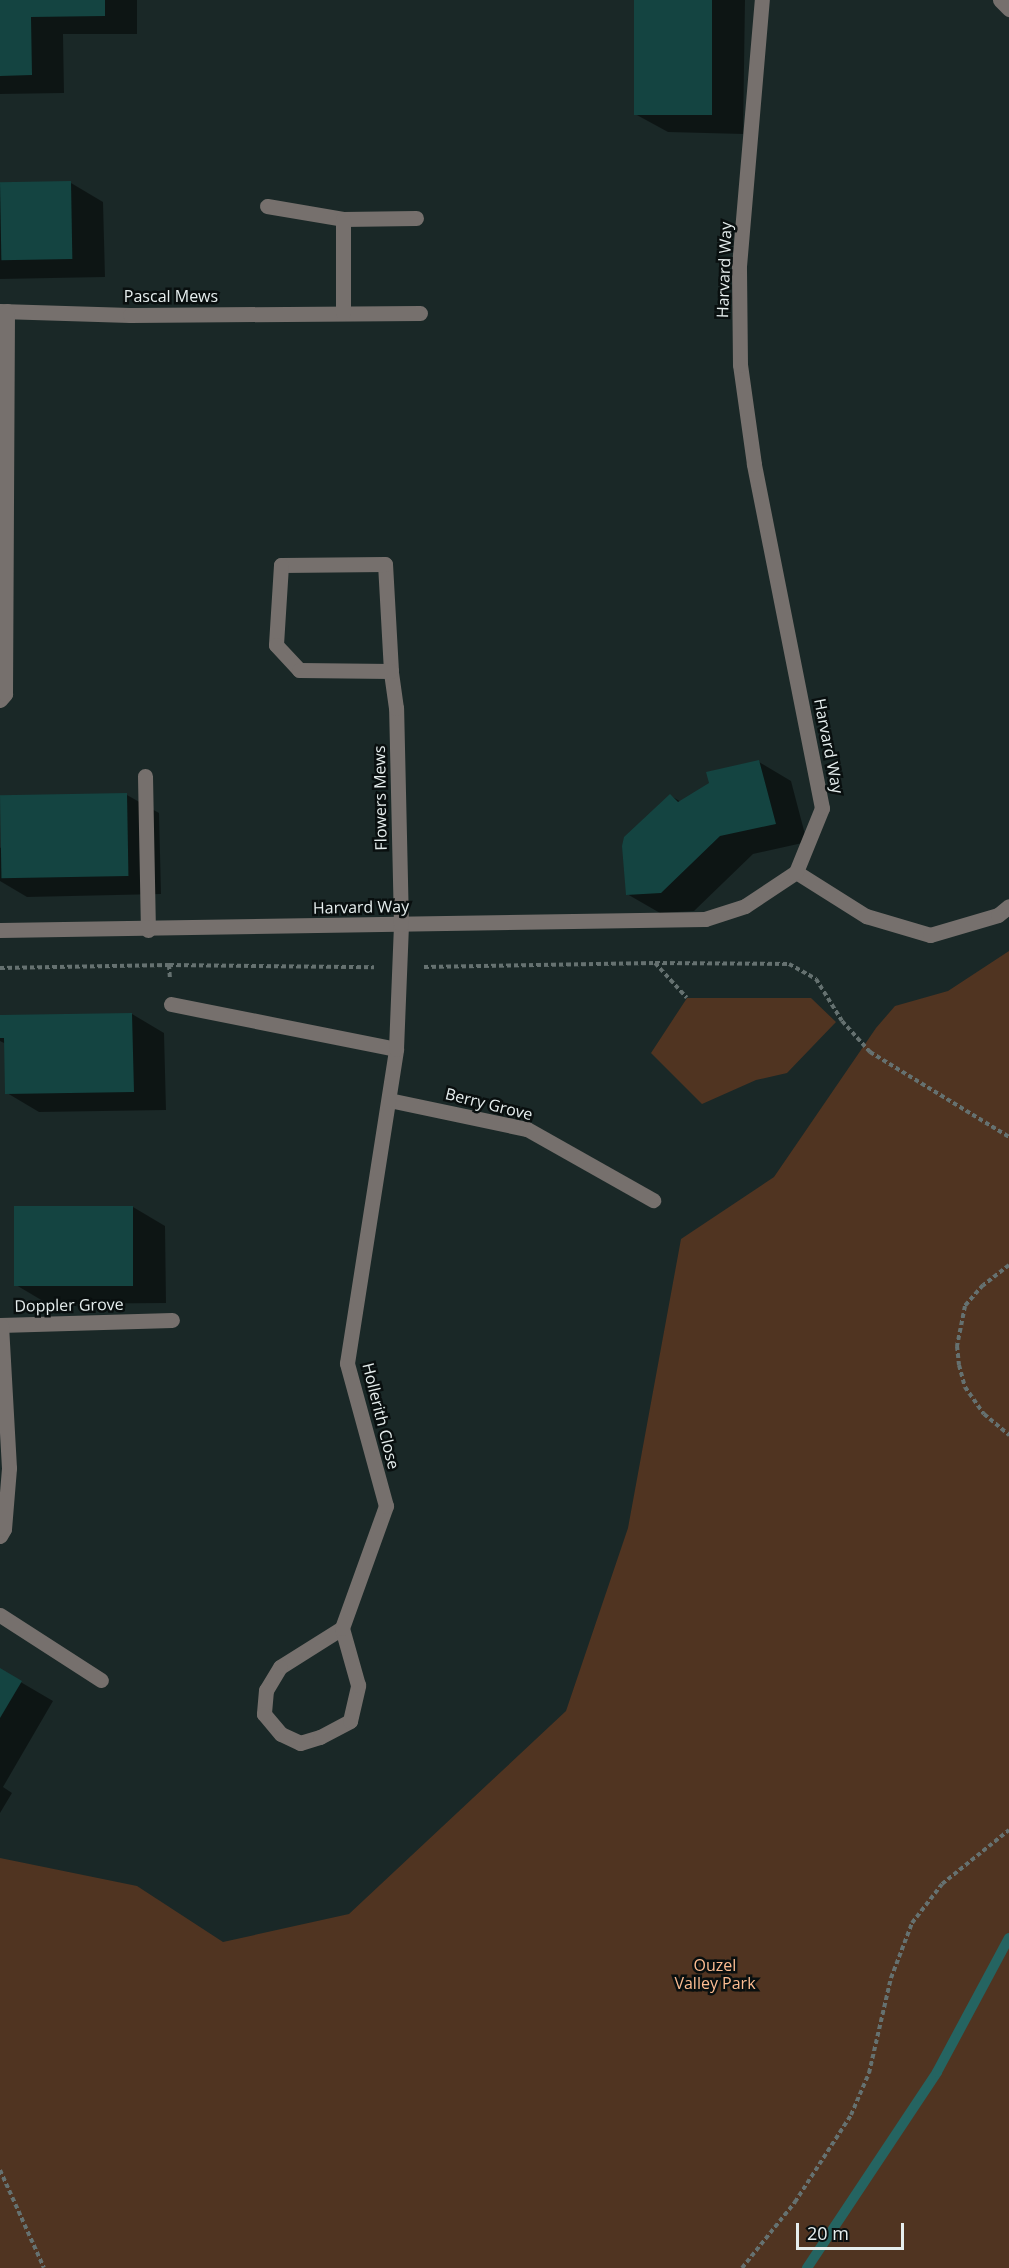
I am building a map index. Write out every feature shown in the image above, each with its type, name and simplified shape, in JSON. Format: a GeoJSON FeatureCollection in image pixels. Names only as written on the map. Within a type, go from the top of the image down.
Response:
{"type":"FeatureCollection","features":[{"type":"Feature","properties":{"kind":"street","name":"Harvard Way"},"geometry":{"type":"LineString","coordinates":[[0,930],[148,930],[705,919],[745,906],[796,872],[822,808],[754,464],[740,365],[739,266],[762,0]]}},
{"type":"Feature","properties":{"kind":"street"},"geometry":{"type":"LineString","coordinates":[[1000,0],[1009,9]]}},
{"type":"Feature","properties":{"kind":"street"},"geometry":{"type":"LineString","coordinates":[[267,206],[344,219],[416,218]]}},
{"type":"Feature","properties":{"kind":"street"},"geometry":{"type":"LineString","coordinates":[[343,313],[344,219]]}},
{"type":"Feature","properties":{"kind":"street"},"geometry":{"type":"LineString","coordinates":[[0,700],[5,694],[4,311]]}},
{"type":"Feature","properties":{"kind":"street","name":"Pascal Mews"},"geometry":{"type":"LineString","coordinates":[[4,311],[130,315],[420,313]]}},
{"type":"Feature","properties":{"kind":"street","name":"Flowers Mews"},"geometry":{"type":"LineString","coordinates":[[391,671],[299,670],[276,645],[281,565],[385,564],[391,671],[396,708],[401,924]]}},
{"type":"Feature","properties":{"kind":"street"},"geometry":{"type":"LineString","coordinates":[[145,776],[148,930]]}},
{"type":"Feature","properties":{"kind":"street"},"geometry":{"type":"LineString","coordinates":[[796,872],[866,916],[930,934],[998,915],[1009,906]]}},
{"type":"Feature","properties":{"kind":"street"},"geometry":{"type":"LineString","coordinates":[[389,1100],[396,1049],[401,924]]}},
{"type":"Feature","properties":{"kind":"street"},"geometry":{"type":"LineString","coordinates":[[171,1004],[396,1049]]}},
{"type":"Feature","properties":{"kind":"street","name":"Berry Grove"},"geometry":{"type":"LineString","coordinates":[[389,1100],[527,1129],[653,1200]]}},
{"type":"Feature","properties":{"kind":"street","name":"Hollerith Close"},"geometry":{"type":"LineString","coordinates":[[342,1628],[386,1506],[348,1363],[389,1100]]}},
{"type":"Feature","properties":{"kind":"street","name":"Doppler Grove"},"geometry":{"type":"LineString","coordinates":[[0,1536],[4,1529],[9,1468],[0,1325],[172,1320]]}},
{"type":"Feature","properties":{"kind":"street"},"geometry":{"type":"LineString","coordinates":[[0,1615],[101,1680]]}},
{"type":"Feature","properties":{"kind":"street"},"geometry":{"type":"LineString","coordinates":[[342,1628],[358,1685],[350,1721],[320,1737],[300,1743],[281,1734],[264,1714],[266,1690],[280,1667],[342,1628]]}},
{"type":"Feature","properties":{"kind":"path"},"geometry":{"type":"LineString","coordinates":[[655,963],[687,998]]}},
{"type":"Feature","properties":{"kind":"path"},"geometry":{"type":"LineString","coordinates":[[0,968],[169,965],[399,968],[655,963],[789,964],[816,979],[839,1022],[870,1052],[1009,1137]]}},
{"type":"Feature","properties":{"kind":"path"},"geometry":{"type":"LineString","coordinates":[[1009,1265],[983,1285],[965,1306],[957,1346],[965,1387],[984,1414],[1009,1435]]}},
{"type":"Feature","properties":{"kind":"path"},"geometry":{"type":"LineString","coordinates":[[742,2268],[795,2202],[851,2115],[869,2073],[891,1978],[912,1923],[942,1884],[1009,1830]]}},
{"type":"Feature","properties":{"kind":"path"},"geometry":{"type":"LineString","coordinates":[[0,2170],[44,2268]]}},
{"type":"Feature","properties":{"kind":"green space","name":"Ouzel Valley Park"},"geometry":{"type":"Polygon","coordinates":[[[1009,951],[1009,2268],[0,2268],[0,1858],[137,1886],[223,1942],[349,1914],[566,1711],[628,1528],[681,1239],[774,1177],[876,1028],[895,1006],[948,991],[1009,951]]]}},
{"type":"Feature","properties":{"kind":"green space"},"geometry":{"type":"Polygon","coordinates":[[[687,998],[811,998],[836,1022],[787,1073],[756,1080],[702,1104],[651,1053],[687,998]]]}},
{"type":"Feature","properties":{"kind":"building"},"geometry":{"type":"Polygon","coordinates":[[[0,0],[105,0],[105,16],[31,17],[32,75],[0,76],[0,0]]]}},
{"type":"Feature","properties":{"kind":"building"},"geometry":{"type":"Polygon","coordinates":[[[634,0],[712,0],[712,115],[634,115],[634,0]]]}},
{"type":"Feature","properties":{"kind":"building"},"geometry":{"type":"Polygon","coordinates":[[[71,181],[72,259],[1,260],[0,182],[71,181]]]}},
{"type":"Feature","properties":{"kind":"building"},"geometry":{"type":"Polygon","coordinates":[[[759,760],[776,824],[720,836],[661,893],[626,895],[622,846],[624,837],[670,794],[678,802],[709,783],[706,772],[759,760]]]}},
{"type":"Feature","properties":{"kind":"building"},"geometry":{"type":"Polygon","coordinates":[[[127,793],[128,876],[1,878],[0,795],[127,793]]]}},
{"type":"Feature","properties":{"kind":"building"},"geometry":{"type":"Polygon","coordinates":[[[132,1013],[134,1092],[5,1094],[4,1038],[0,1038],[0,1015],[132,1013]]]}},
{"type":"Feature","properties":{"kind":"building"},"geometry":{"type":"Polygon","coordinates":[[[14,1206],[133,1206],[133,1286],[14,1286],[14,1206]]]}},
{"type":"Feature","properties":{"kind":"building"},"geometry":{"type":"Polygon","coordinates":[[[0,1668],[22,1681],[0,1718],[0,1668]]]}},
{"type":"Feature","properties":{"kind":"waterway"},"geometry":{"type":"LineString","coordinates":[[807,2268],[937,2072],[1009,1938]]}}]}
